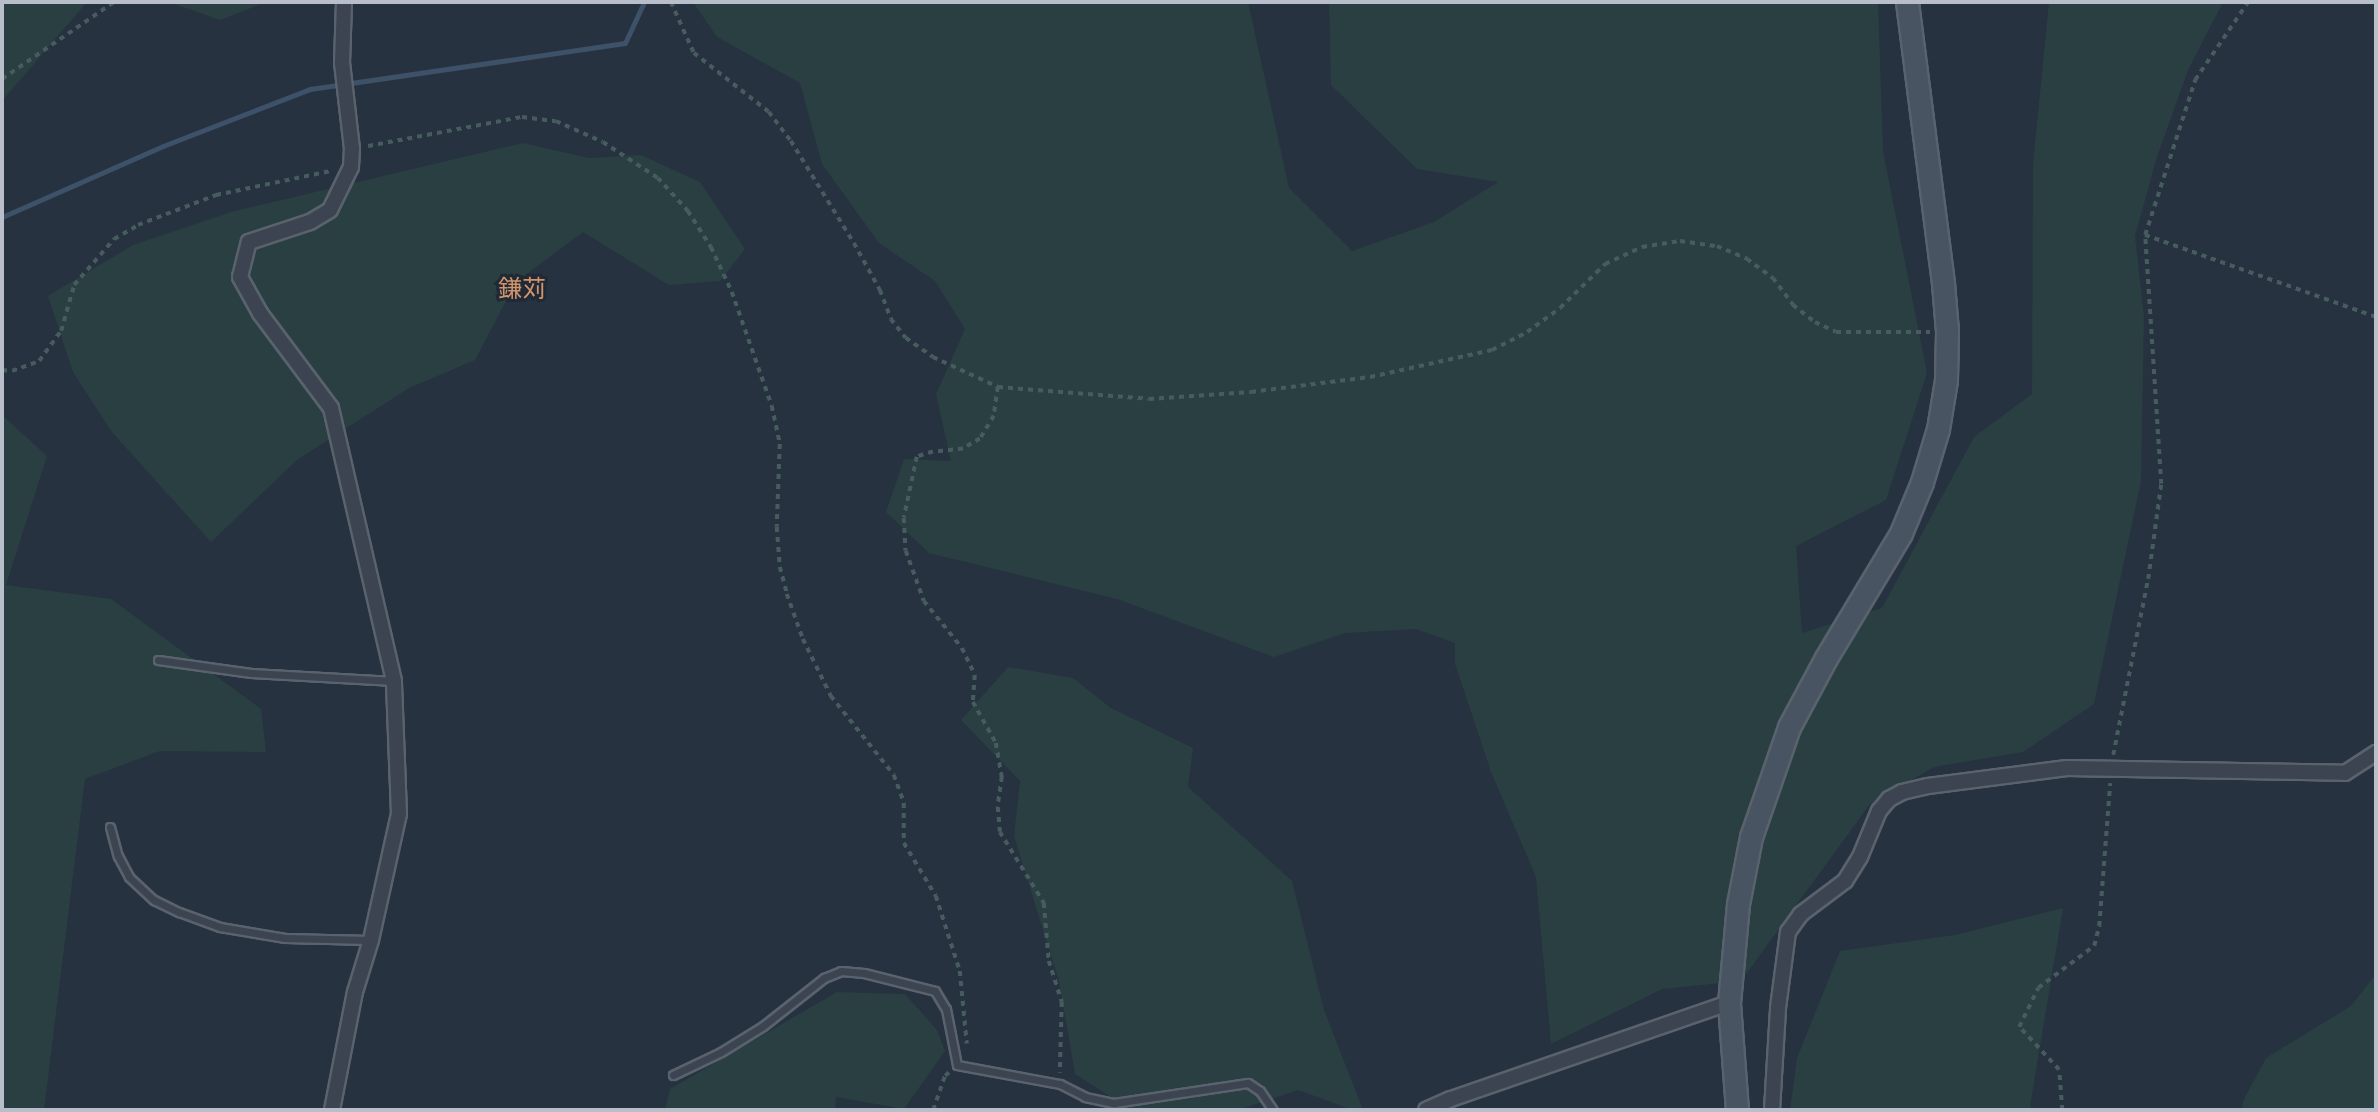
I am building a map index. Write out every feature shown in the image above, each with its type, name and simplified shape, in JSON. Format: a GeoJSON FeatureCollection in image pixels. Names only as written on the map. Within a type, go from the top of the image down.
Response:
{"type":"FeatureCollection","features":[{"type":"Feature","properties":{"kind":"street"},"geometry":{"type":"LineString","coordinates":[[332,1110],[355,992],[371,940],[399,814],[394,681],[331,408],[260,313],[240,277],[249,242],[310,222],[330,210],[351,167],[352,149],[342,64],[344,2]]}},
{"type":"Feature","properties":{"kind":"street"},"geometry":{"type":"LineString","coordinates":[[1737,1110],[1729,1003],[1738,904],[1751,837],[1789,727],[1826,657],[1901,533],[1922,482],[1938,429],[1946,380],[1947,331],[1907,2]]}},
{"type":"Feature","properties":{"kind":"street"},"geometry":{"type":"LineString","coordinates":[[1772,1110],[1778,1008],[1788,932],[1801,914],[1845,881],[1860,857],[1879,811],[1889,799],[1902,792],[1968,779],[2067,768],[2111,766],[2345,773],[2376,753]]}},
{"type":"Feature","properties":{"kind":"street"},"geometry":{"type":"LineString","coordinates":[[1426,1110],[1729,1003]]}},
{"type":"Feature","properties":{"kind":"lane"},"geometry":{"type":"LineString","coordinates":[[158,660],[251,673],[394,681]]}},
{"type":"Feature","properties":{"kind":"lane"},"geometry":{"type":"LineString","coordinates":[[110,827],[118,856],[130,877],[154,900],[180,912],[220,927],[285,938],[371,940]]}},
{"type":"Feature","properties":{"kind":"lane"},"geometry":{"type":"LineString","coordinates":[[673,1075],[721,1052],[763,1026],[824,978],[841,971],[864,973],[935,991],[946,1009],[957,1065],[1060,1084],[1085,1097],[1114,1103],[1248,1083],[1260,1091],[1273,1110]]}},
{"type":"Feature","properties":{"kind":"path"},"geometry":{"type":"LineString","coordinates":[[2,79],[114,2]]}},
{"type":"Feature","properties":{"kind":"path"},"geometry":{"type":"LineString","coordinates":[[671,2],[694,53],[769,112],[791,141],[880,290],[891,319],[906,338],[933,357],[998,387],[1149,399],[1251,392],[1370,377],[1492,350],[1527,332],[1560,308],[1605,264],[1642,247],[1680,241],[1717,246],[1747,259],[1773,278],[1793,305],[1815,322],[1836,332],[1947,331]]}},
{"type":"Feature","properties":{"kind":"path"},"geometry":{"type":"LineString","coordinates":[[2062,1110],[2059,1070],[2019,1027],[2038,988],[2094,946],[2099,926],[2111,766],[2148,579],[2161,484],[2145,235],[2195,80],[2248,2]]}},
{"type":"Feature","properties":{"kind":"path"},"geometry":{"type":"LineString","coordinates":[[352,149],[522,117],[556,121],[603,142],[658,178],[688,211],[711,247],[732,292],[772,406],[780,444],[777,527],[780,567],[795,617],[831,696],[894,775],[904,803],[904,843],[936,896],[960,971],[967,1044],[957,1065],[945,1076],[933,1110]]}},
{"type":"Feature","properties":{"kind":"path"},"geometry":{"type":"LineString","coordinates":[[2,370],[12,371],[39,361],[61,331],[74,285],[114,239],[138,225],[216,195],[351,167]]}},
{"type":"Feature","properties":{"kind":"path"},"geometry":{"type":"LineString","coordinates":[[2145,235],[2376,317]]}},
{"type":"Feature","properties":{"kind":"path"},"geometry":{"type":"LineString","coordinates":[[998,387],[994,416],[980,439],[963,449],[933,452],[917,457],[904,518],[906,551],[924,601],[962,648],[975,675],[973,702],[996,743],[1002,776],[998,807],[1000,832],[1044,903],[1049,961],[1062,1002],[1060,1084]]}},
{"type":"Feature","properties":{"kind":"green space"},"geometry":{"type":"Polygon","coordinates":[[[2,2],[87,2],[2,101],[2,2]]]}},
{"type":"Feature","properties":{"kind":"green space"},"geometry":{"type":"Polygon","coordinates":[[[169,2],[266,2],[220,20],[169,2]]]}},
{"type":"Feature","properties":{"kind":"green space"},"geometry":{"type":"Polygon","coordinates":[[[693,2],[1248,2],[1289,188],[1352,251],[1434,222],[1498,182],[1417,169],[1331,85],[1329,2],[1878,2],[1883,151],[1927,373],[1886,500],[1796,546],[1802,633],[1882,608],[1974,437],[2032,394],[2033,164],[2049,2],[2223,2],[2188,70],[2157,157],[2135,236],[2144,317],[2141,481],[2094,704],[2023,752],[1934,767],[1870,804],[1741,981],[1662,989],[1551,1044],[1536,877],[1491,772],[1455,664],[1455,643],[1416,629],[1345,633],[1274,657],[1117,599],[929,553],[886,512],[904,459],[951,461],[936,394],[965,329],[935,281],[879,243],[822,164],[800,83],[717,37],[693,2]]]}},
{"type":"Feature","properties":{"kind":"green space"},"geometry":{"type":"Polygon","coordinates":[[[523,143],[589,158],[641,155],[700,182],[745,249],[720,281],[669,285],[583,232],[516,282],[475,360],[409,388],[297,460],[211,542],[111,431],[73,372],[48,296],[133,245],[231,212],[523,143]]]}},
{"type":"Feature","properties":{"kind":"green space"},"geometry":{"type":"Polygon","coordinates":[[[2,415],[47,456],[6,585],[111,599],[261,709],[266,752],[160,751],[85,779],[44,1110],[2,1110],[2,415]]]}},
{"type":"Feature","properties":{"kind":"green space"},"geometry":{"type":"Polygon","coordinates":[[[1008,667],[1073,678],[1111,708],[1193,748],[1188,787],[1292,881],[1324,1010],[1363,1110],[1353,1110],[1298,1090],[1238,1110],[1131,1110],[1075,1074],[1059,981],[1014,836],[1020,781],[961,720],[1008,667]]]}},
{"type":"Feature","properties":{"kind":"green space"},"geometry":{"type":"Polygon","coordinates":[[[2063,908],[2030,1106],[2033,1110],[1790,1110],[1797,1058],[1840,951],[1955,935],[2063,908]]]}},
{"type":"Feature","properties":{"kind":"green space"},"geometry":{"type":"Polygon","coordinates":[[[2376,974],[2376,1110],[2242,1110],[2243,1101],[2266,1058],[2351,1006],[2376,974]]]}},
{"type":"Feature","properties":{"kind":"green space"},"geometry":{"type":"Polygon","coordinates":[[[837,992],[905,994],[937,1030],[945,1051],[904,1109],[836,1097],[835,1110],[665,1110],[670,1089],[837,992]]]}},
{"type":"Feature","properties":{"kind":"waterway"},"geometry":{"type":"LineString","coordinates":[[2,217],[163,146],[310,89],[625,43],[644,2]]}},
{"type":"Feature","properties":{"kind":"district","name":"鎌苅"},"geometry":{"type":"Point","coordinates":[522,289]}}]}
